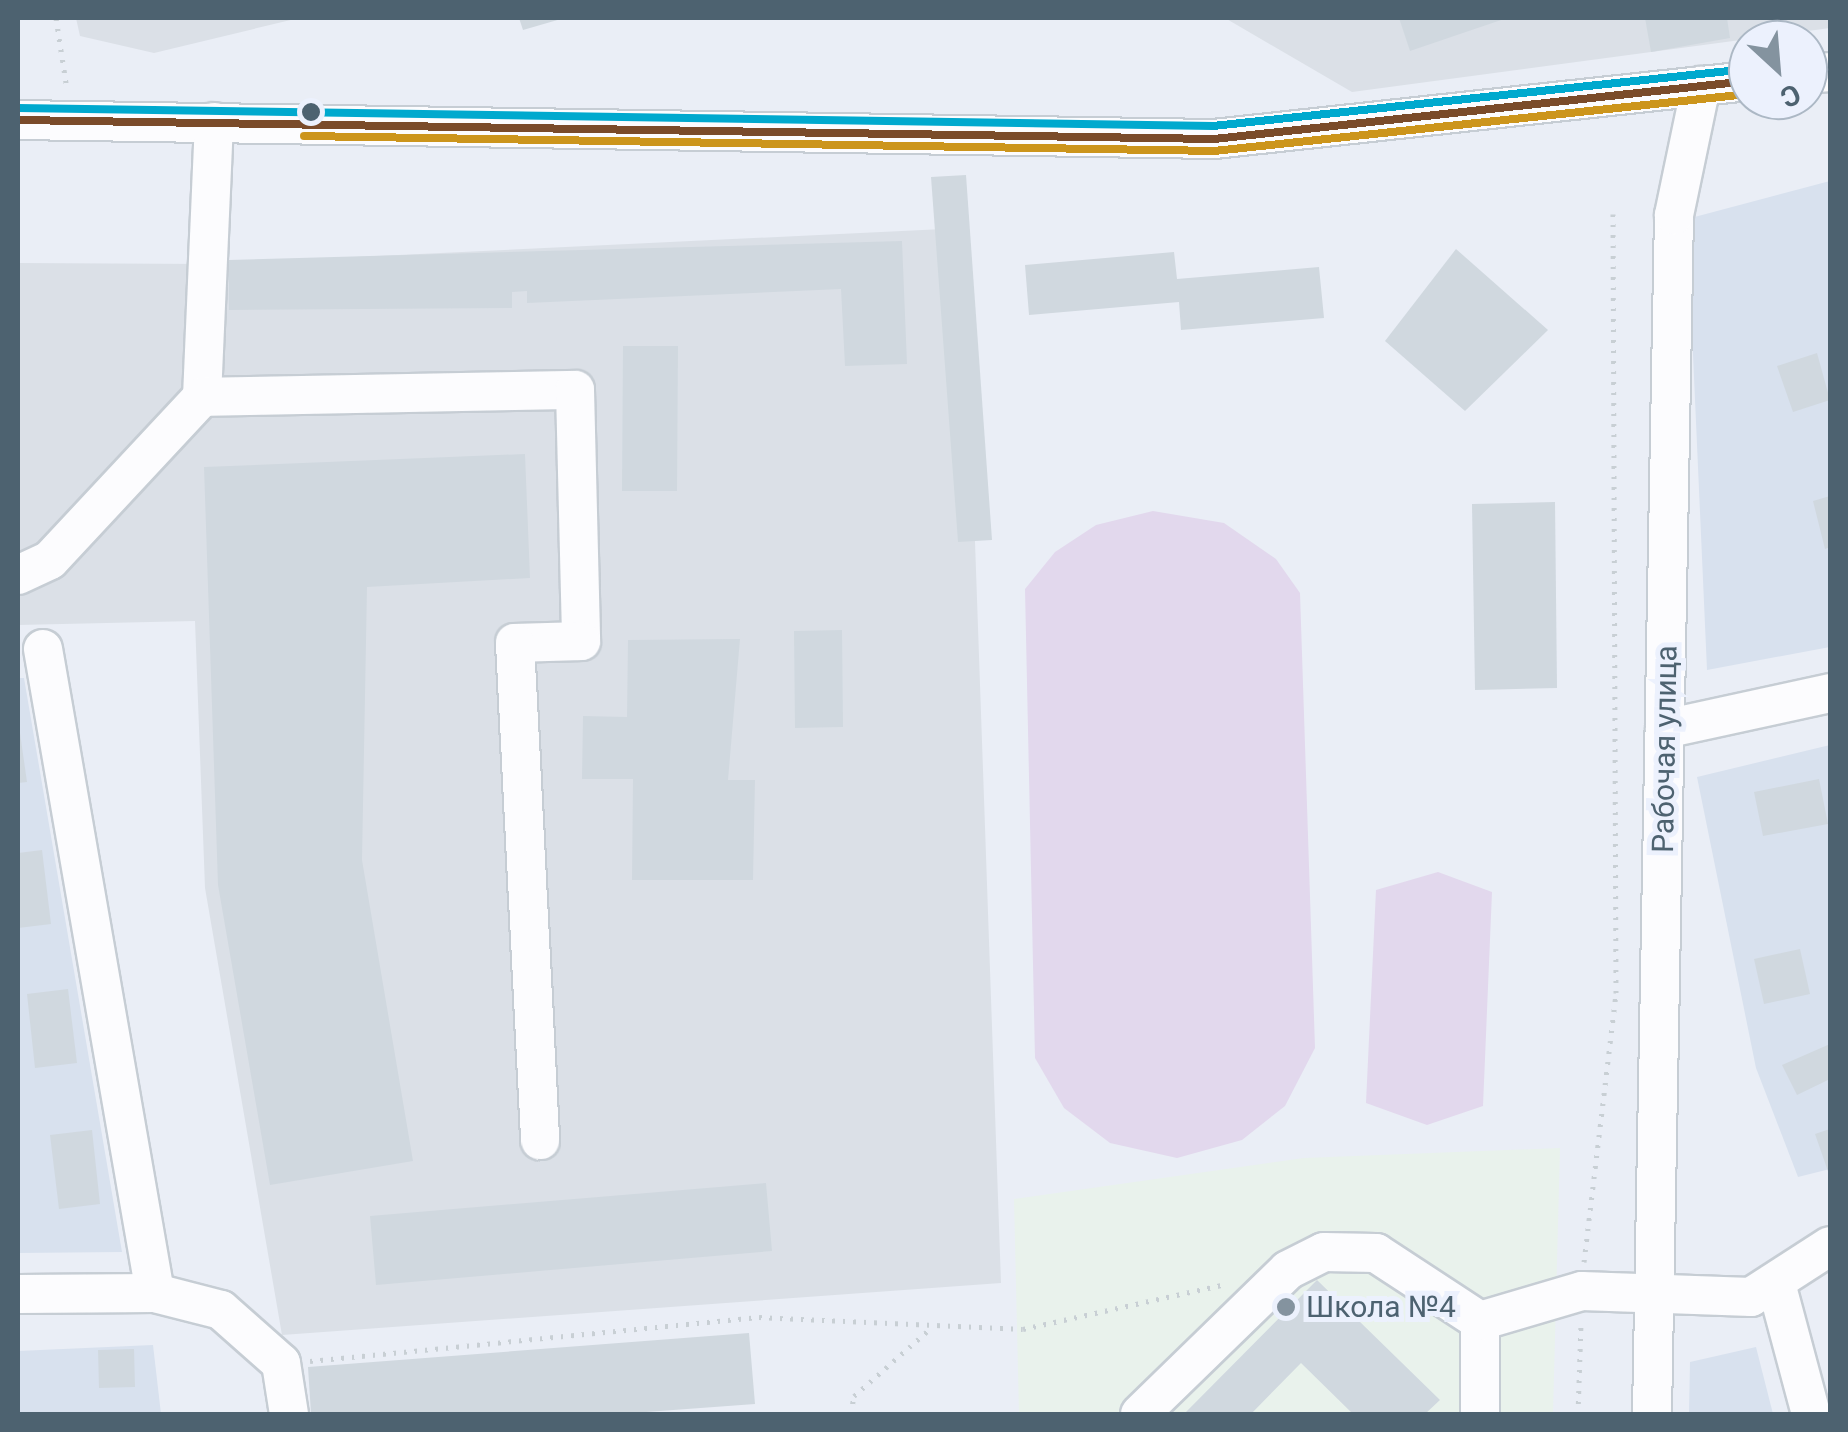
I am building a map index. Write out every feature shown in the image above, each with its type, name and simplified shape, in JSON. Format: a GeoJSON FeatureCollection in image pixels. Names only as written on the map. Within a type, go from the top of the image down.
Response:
{"type":"FeatureCollection","features":[{"type":"Feature","properties":{"kind":"street"},"geometry":{"type":"LineString","coordinates":[[18,120],[1214,139],[1728,83]]}},
{"type":"Feature","properties":{"kind":"street","name":"Рабочая улица"},"geometry":{"type":"LineString","coordinates":[[1652,1414],[1674,216],[1700,86]]}},
{"type":"Feature","properties":{"kind":"street"},"geometry":{"type":"LineString","coordinates":[[18,575],[50,560],[202,396],[214,122]]}},
{"type":"Feature","properties":{"kind":"street"},"geometry":{"type":"LineString","coordinates":[[202,396],[575,390],[581,641],[515,643],[540,1140]]}},
{"type":"Feature","properties":{"kind":"street"},"geometry":{"type":"LineString","coordinates":[[42,650],[155,1293]]}},
{"type":"Feature","properties":{"kind":"street"},"geometry":{"type":"LineString","coordinates":[[1665,729],[1830,692]]}},
{"type":"Feature","properties":{"kind":"street"},"geometry":{"type":"LineString","coordinates":[[1140,1414],[1288,1270],[1324,1252],[1376,1253],[1480,1321],[1582,1291],[1723,1302],[1777,1288],[1830,1246]]}},
{"type":"Feature","properties":{"kind":"street"},"geometry":{"type":"LineString","coordinates":[[1777,1288],[1811,1414]]}},
{"type":"Feature","properties":{"kind":"street"},"geometry":{"type":"LineString","coordinates":[[18,1294],[155,1293],[221,1310],[281,1363],[289,1414]]}},
{"type":"Feature","properties":{"kind":"street"},"geometry":{"type":"LineString","coordinates":[[1480,1321],[1480,1414]]}},
{"type":"Feature","properties":{"kind":"path"},"geometry":{"type":"LineString","coordinates":[[56,18],[72,121]]}},
{"type":"Feature","properties":{"kind":"path"},"geometry":{"type":"LineString","coordinates":[[1578,1414],[1582,1291],[1616,993],[1613,214]]}},
{"type":"Feature","properties":{"kind":"path"},"geometry":{"type":"LineString","coordinates":[[281,1363],[760,1317],[1023,1328],[1231,1282]]}},
{"type":"Feature","properties":{"kind":"path"},"geometry":{"type":"LineString","coordinates":[[852,1414],[854,1396],[934,1324]]}},
{"type":"Feature","properties":{"kind":"shaded area"},"geometry":{"type":"Polygon","coordinates":[[[76,18],[299,18],[154,53],[80,36],[76,18]]]}},
{"type":"Feature","properties":{"kind":"shaded area"},"geometry":{"type":"Polygon","coordinates":[[[1225,18],[1830,18],[1828,28],[1828,20],[1728,20],[1728,42],[1352,92],[1225,18]]]}},
{"type":"Feature","properties":{"kind":"shaded area"},"geometry":{"type":"Polygon","coordinates":[[[1830,181],[1830,647],[1707,670],[1687,219],[1830,181]]]}},
{"type":"Feature","properties":{"kind":"shaded area"},"geometry":{"type":"Polygon","coordinates":[[[964,228],[1001,1283],[282,1335],[205,888],[195,621],[18,625],[18,263],[209,264],[964,228]]]}},
{"type":"Feature","properties":{"kind":"shaded area"},"geometry":{"type":"Polygon","coordinates":[[[1153,511],[1224,523],[1276,559],[1300,593],[1315,1048],[1285,1106],[1242,1140],[1177,1158],[1110,1143],[1064,1108],[1035,1058],[1025,589],[1055,552],[1096,525],[1153,511]]]}},
{"type":"Feature","properties":{"kind":"shaded area"},"geometry":{"type":"Polygon","coordinates":[[[18,678],[24,678],[122,1252],[18,1253],[18,678]]]}},
{"type":"Feature","properties":{"kind":"shaded area"},"geometry":{"type":"Polygon","coordinates":[[[1830,745],[1830,1169],[1798,1177],[1756,1068],[1697,777],[1830,745]]]}},
{"type":"Feature","properties":{"kind":"shaded area"},"geometry":{"type":"Polygon","coordinates":[[[1438,872],[1492,892],[1483,1106],[1427,1125],[1366,1103],[1376,890],[1438,872]]]}},
{"type":"Feature","properties":{"kind":"shaded area","name":"Школа №4"},"geometry":{"type":"Polygon","coordinates":[[[1560,1148],[1553,1414],[1019,1414],[1014,1199],[1304,1158],[1560,1148]]]}},
{"type":"Feature","properties":{"kind":"shaded area"},"geometry":{"type":"Polygon","coordinates":[[[153,1345],[161,1414],[18,1414],[18,1351],[153,1345]]]}},
{"type":"Feature","properties":{"kind":"shaded area"},"geometry":{"type":"Polygon","coordinates":[[[1756,1347],[1773,1414],[1689,1414],[1690,1362],[1756,1347]]]}},
{"type":"Feature","properties":{"kind":"building"},"geometry":{"type":"Polygon","coordinates":[[[519,18],[561,18],[561,19],[523,30],[519,18]]]}},
{"type":"Feature","properties":{"kind":"building"},"geometry":{"type":"Polygon","coordinates":[[[1399,18],[1507,18],[1410,51],[1399,18]]]}},
{"type":"Feature","properties":{"kind":"building"},"geometry":{"type":"Polygon","coordinates":[[[1645,18],[1727,18],[1728,38],[1651,52],[1645,18]]]}},
{"type":"Feature","properties":{"kind":"building"},"geometry":{"type":"Polygon","coordinates":[[[966,175],[992,540],[958,542],[931,177],[966,175]]]}},
{"type":"Feature","properties":{"kind":"building"},"geometry":{"type":"Polygon","coordinates":[[[902,241],[907,364],[845,366],[841,289],[527,303],[527,291],[512,292],[512,308],[229,310],[229,260],[902,241]]]}},
{"type":"Feature","properties":{"kind":"building"},"geometry":{"type":"Polygon","coordinates":[[[1456,249],[1548,330],[1465,411],[1385,341],[1456,249]]]}},
{"type":"Feature","properties":{"kind":"building"},"geometry":{"type":"Polygon","coordinates":[[[1174,252],[1177,279],[1319,267],[1324,318],[1181,330],[1179,302],[1029,315],[1025,265],[1174,252]]]}},
{"type":"Feature","properties":{"kind":"building"},"geometry":{"type":"Polygon","coordinates":[[[623,346],[678,346],[677,491],[622,491],[623,346]]]}},
{"type":"Feature","properties":{"kind":"building"},"geometry":{"type":"Polygon","coordinates":[[[1817,353],[1830,400],[1793,412],[1777,366],[1817,353]]]}},
{"type":"Feature","properties":{"kind":"building"},"geometry":{"type":"Polygon","coordinates":[[[525,454],[530,578],[367,587],[362,860],[413,1161],[270,1185],[218,885],[204,467],[525,454]]]}},
{"type":"Feature","properties":{"kind":"building"},"geometry":{"type":"Polygon","coordinates":[[[1830,496],[1830,547],[1825,549],[1813,501],[1830,496]]]}},
{"type":"Feature","properties":{"kind":"building"},"geometry":{"type":"Polygon","coordinates":[[[1555,502],[1557,688],[1475,690],[1472,504],[1555,502]]]}},
{"type":"Feature","properties":{"kind":"building"},"geometry":{"type":"Polygon","coordinates":[[[842,630],[843,727],[795,728],[794,631],[842,630]]]}},
{"type":"Feature","properties":{"kind":"building"},"geometry":{"type":"Polygon","coordinates":[[[740,639],[728,780],[755,780],[753,880],[632,880],[633,779],[582,779],[583,716],[627,717],[628,640],[740,639]]]}},
{"type":"Feature","properties":{"kind":"building"},"geometry":{"type":"Polygon","coordinates":[[[18,719],[27,782],[18,783],[18,719]]]}},
{"type":"Feature","properties":{"kind":"building"},"geometry":{"type":"Polygon","coordinates":[[[1819,779],[1828,824],[1763,836],[1754,792],[1819,779]]]}},
{"type":"Feature","properties":{"kind":"building"},"geometry":{"type":"Polygon","coordinates":[[[42,850],[51,924],[18,928],[18,853],[42,850]]]}},
{"type":"Feature","properties":{"kind":"building"},"geometry":{"type":"Polygon","coordinates":[[[1800,949],[1810,994],[1764,1004],[1754,959],[1800,949]]]}},
{"type":"Feature","properties":{"kind":"building"},"geometry":{"type":"Polygon","coordinates":[[[68,989],[77,1063],[35,1068],[27,994],[68,989]]]}},
{"type":"Feature","properties":{"kind":"building"},"geometry":{"type":"Polygon","coordinates":[[[1830,1044],[1830,1079],[1797,1095],[1782,1065],[1830,1044]]]}},
{"type":"Feature","properties":{"kind":"building"},"geometry":{"type":"Polygon","coordinates":[[[1830,1129],[1830,1177],[1815,1134],[1830,1129]]]}},
{"type":"Feature","properties":{"kind":"building"},"geometry":{"type":"Polygon","coordinates":[[[92,1130],[100,1204],[59,1209],[50,1135],[92,1130]]]}},
{"type":"Feature","properties":{"kind":"building"},"geometry":{"type":"Polygon","coordinates":[[[766,1183],[772,1251],[376,1285],[370,1216],[766,1183]]]}},
{"type":"Feature","properties":{"kind":"building"},"geometry":{"type":"Polygon","coordinates":[[[1317,1280],[1440,1400],[1425,1414],[1353,1414],[1301,1363],[1251,1414],[1184,1414],[1317,1280]]]}},
{"type":"Feature","properties":{"kind":"building"},"geometry":{"type":"Polygon","coordinates":[[[749,1333],[755,1404],[619,1414],[311,1414],[308,1367],[749,1333]]]}},
{"type":"Feature","properties":{"kind":"building"},"geometry":{"type":"Polygon","coordinates":[[[134,1349],[135,1387],[99,1388],[98,1350],[134,1349]]]}},
{"type":"Feature","properties":{"kind":"transit line"},"geometry":{"type":"LineString","coordinates":[[18,108],[1213,126],[1728,71]]}},
{"type":"Feature","properties":{"kind":"transit line"},"geometry":{"type":"LineString","coordinates":[[18,120],[1214,139],[1728,83]]}},
{"type":"Feature","properties":{"kind":"transit line"},"geometry":{"type":"LineString","coordinates":[[304,136],[1214,151],[1728,96]]}},
{"type":"Feature","properties":{"kind":"place","name":"Школа №4"},"geometry":{"type":"Point","coordinates":[1286,1307]}}]}
